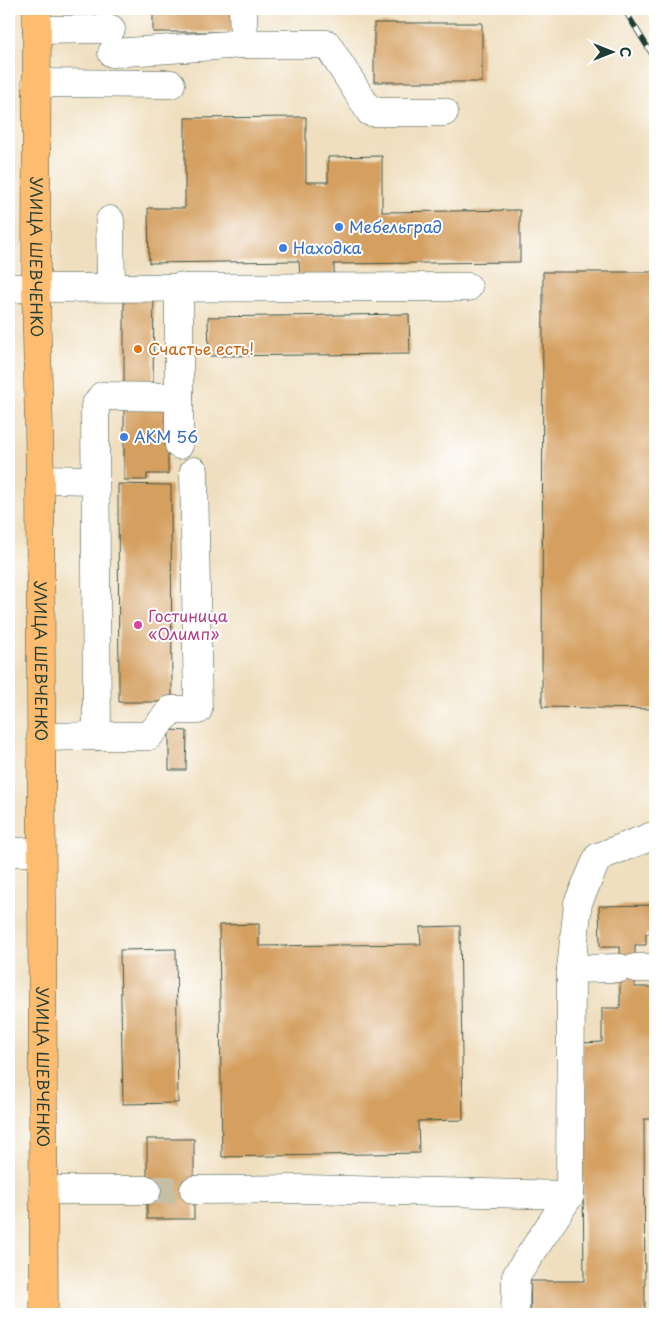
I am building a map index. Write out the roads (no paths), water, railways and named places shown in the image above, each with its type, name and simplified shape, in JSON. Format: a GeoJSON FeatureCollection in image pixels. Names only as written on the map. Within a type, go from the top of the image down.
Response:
{"type":"FeatureCollection","features":[{"type":"Feature","properties":{"kind":"main road","name":"УЛИЦА ШЕВЧЕНКО"},"geometry":{"type":"LineString","coordinates":[[36,19],[36,288],[40,479],[44,1314]]}},
{"type":"Feature","properties":{"kind":"street"},"geometry":{"type":"LineString","coordinates":[[243,9],[244,44]]}},
{"type":"Feature","properties":{"kind":"street"},"geometry":{"type":"LineString","coordinates":[[36,19],[112,30],[244,44],[327,44],[370,112],[444,112]]}},
{"type":"Feature","properties":{"kind":"street"},"geometry":{"type":"LineString","coordinates":[[112,30],[112,83]]}},
{"type":"Feature","properties":{"kind":"street"},"geometry":{"type":"LineString","coordinates":[[36,83],[171,84]]}},
{"type":"Feature","properties":{"kind":"street"},"geometry":{"type":"LineString","coordinates":[[110,220],[111,287]]}},
{"type":"Feature","properties":{"kind":"street"},"geometry":{"type":"LineString","coordinates":[[179,287],[179,445]]}},
{"type":"Feature","properties":{"kind":"street"},"geometry":{"type":"LineString","coordinates":[[9,288],[468,287]]}},
{"type":"Feature","properties":{"kind":"street"},"geometry":{"type":"LineString","coordinates":[[97,736],[95,406],[102,396],[179,397]]}},
{"type":"Feature","properties":{"kind":"street"},"geometry":{"type":"LineString","coordinates":[[41,737],[149,736],[171,710],[198,710],[194,471]]}},
{"type":"Feature","properties":{"kind":"street"},"geometry":{"type":"LineString","coordinates":[[40,479],[95,480]]}},
{"type":"Feature","properties":{"kind":"street"},"geometry":{"type":"LineString","coordinates":[[515,1314],[516,1276],[570,1195],[571,969],[578,904],[598,857],[655,834]]}},
{"type":"Feature","properties":{"kind":"street"},"geometry":{"type":"LineString","coordinates":[[9,852],[41,852]]}},
{"type":"Feature","properties":{"kind":"street"},"geometry":{"type":"LineString","coordinates":[[571,969],[637,968]]}},
{"type":"Feature","properties":{"kind":"street"},"geometry":{"type":"LineString","coordinates":[[194,1190],[305,1189],[570,1195]]}},
{"type":"Feature","properties":{"kind":"street"},"geometry":{"type":"LineString","coordinates":[[43,1190],[147,1190]]}},
{"type":"Feature","properties":{"kind":"tunnel"},"geometry":{"type":"LineString","coordinates":[[147,1190],[194,1190]]}},
{"type":"Feature","properties":{"kind":"railway"},"geometry":{"type":"LineString","coordinates":[[624,9],[655,59]]}},
{"type":"Feature","properties":{"kind":"place","name":"Мебельград"},"geometry":{"type":"Point","coordinates":[339,227]}},
{"type":"Feature","properties":{"kind":"place","name":"Находка"},"geometry":{"type":"Point","coordinates":[283,248]}},
{"type":"Feature","properties":{"kind":"place","name":"Счастье есть!"},"geometry":{"type":"Point","coordinates":[138,349]}},
{"type":"Feature","properties":{"kind":"place","name":"АКМ 56"},"geometry":{"type":"Point","coordinates":[124,437]}},
{"type":"Feature","properties":{"kind":"place","name":"Гостиница «Олимп»"},"geometry":{"type":"Point","coordinates":[138,625]}}]}
